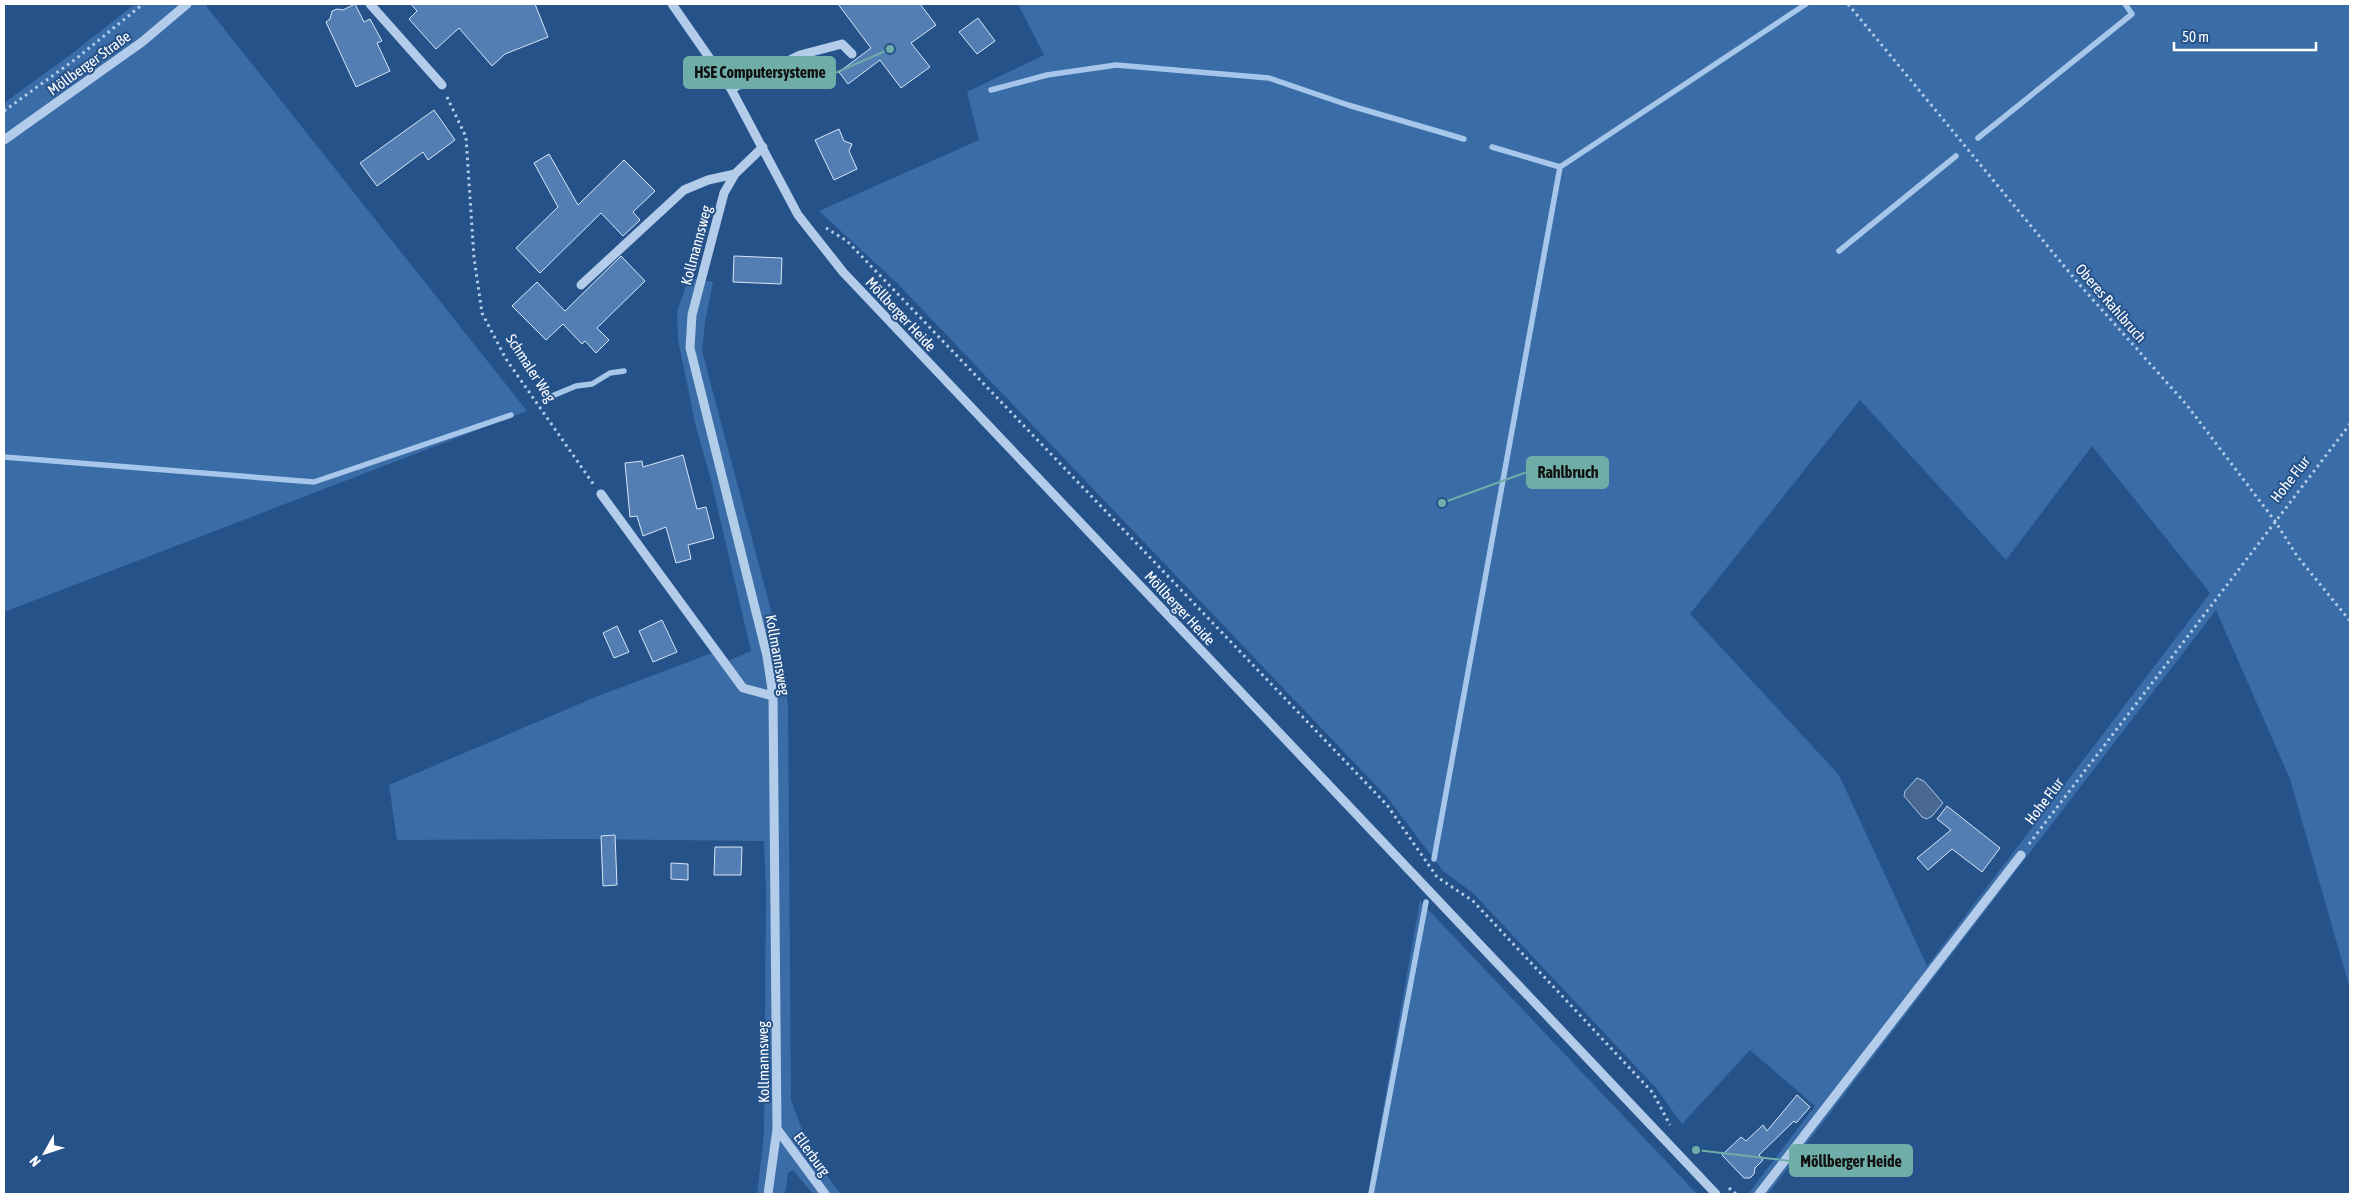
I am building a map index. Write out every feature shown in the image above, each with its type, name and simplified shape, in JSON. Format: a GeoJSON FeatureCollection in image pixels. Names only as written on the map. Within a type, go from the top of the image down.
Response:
{"type":"FeatureCollection","features":[{"type":"Feature","properties":{"kind":"street","name":"Möllberger Straße"},"geometry":{"type":"LineString","coordinates":[[4,140],[142,42],[187,4]]}},
{"type":"Feature","properties":{"kind":"street"},"geometry":{"type":"LineString","coordinates":[[370,4],[442,85]]}},
{"type":"Feature","properties":{"kind":"street","name":"Möllberger Heide"},"geometry":{"type":"LineString","coordinates":[[672,4],[731,89],[798,215],[843,272],[1716,1194]]}},
{"type":"Feature","properties":{"kind":"street"},"geometry":{"type":"LineString","coordinates":[[731,89],[800,55],[842,44],[852,54]]}},
{"type":"Feature","properties":{"kind":"street","name":"Kollmannsweg"},"geometry":{"type":"LineString","coordinates":[[763,147],[735,174],[724,193],[695,306],[690,348],[767,656],[773,696],[777,1129],[768,1194]]}},
{"type":"Feature","properties":{"kind":"street"},"geometry":{"type":"LineString","coordinates":[[581,285],[684,190],[708,180],[735,174]]}},
{"type":"Feature","properties":{"kind":"street"},"geometry":{"type":"LineString","coordinates":[[601,494],[743,688],[773,696]]}},
{"type":"Feature","properties":{"kind":"street"},"geometry":{"type":"LineString","coordinates":[[1759,1194],[2021,854]]}},
{"type":"Feature","properties":{"kind":"street","name":"Ellerburg"},"geometry":{"type":"LineString","coordinates":[[777,1129],[825,1194]]}},
{"type":"Feature","properties":{"kind":"path"},"geometry":{"type":"LineString","coordinates":[[4,110],[77,58],[143,4]]}},
{"type":"Feature","properties":{"kind":"path","name":"Oberes Rahlbruch"},"geometry":{"type":"LineString","coordinates":[[1848,4],[2078,283],[2186,404],[2275,521],[2297,556],[2350,621]]}},
{"type":"Feature","properties":{"kind":"path","name":"Schmaler Weg"},"geometry":{"type":"LineString","coordinates":[[442,85],[466,138],[474,258],[482,313],[506,359],[601,494]]}},
{"type":"Feature","properties":{"kind":"path"},"geometry":{"type":"LineString","coordinates":[[824,226],[847,241],[1387,805],[1437,877],[1473,901],[1653,1093],[1671,1128]]}},
{"type":"Feature","properties":{"kind":"path","name":"Hohe Flur"},"geometry":{"type":"LineString","coordinates":[[2021,854],[2350,424]]}},
{"type":"Feature","properties":{"kind":"path"},"geometry":{"type":"LineString","coordinates":[[1723,1181],[1736,1194]]}},
{"type":"Feature","properties":{"kind":"shaded area"},"geometry":{"type":"Polygon","coordinates":[[[135,4],[208,4],[206,6],[527,411],[4,612],[4,103],[135,4]]]}},
{"type":"Feature","properties":{"kind":"shaded area"},"geometry":{"type":"Polygon","coordinates":[[[1018,4],[2350,4],[2350,989],[2290,779],[2216,610],[1768,1194],[1748,1194],[1815,1106],[1750,1050],[1682,1124],[1656,1088],[1473,893],[1443,871],[1387,797],[897,283],[819,211],[979,140],[967,92],[1044,55],[1018,4]],[[1860,400],[1690,614],[1839,775],[1927,966],[2210,593],[2092,446],[2006,560],[1860,400]]]}},
{"type":"Feature","properties":{"kind":"shaded area"},"geometry":{"type":"Polygon","coordinates":[[[689,278],[713,282],[705,322],[702,351],[781,648],[788,706],[791,1100],[812,1149],[824,1171],[841,1194],[813,1194],[793,1170],[788,1173],[785,1194],[757,1194],[764,1134],[766,892],[764,841],[397,840],[389,785],[598,696],[720,650],[728,661],[751,651],[711,480],[696,427],[678,340],[677,312],[689,278]]]}},
{"type":"Feature","properties":{"kind":"shaded area"},"geometry":{"type":"Polygon","coordinates":[[[1917,778],[1924,781],[1943,803],[1927,819],[1922,817],[1904,796],[1905,791],[1917,778]]]}},
{"type":"Feature","properties":{"kind":"shaded area"},"geometry":{"type":"Polygon","coordinates":[[[1420,901],[1697,1194],[1368,1194],[1420,901]]]}},
{"type":"Feature","properties":{"kind":"building"},"geometry":{"type":"Polygon","coordinates":[[[355,4],[364,22],[370,19],[382,41],[377,43],[390,71],[356,87],[326,22],[330,19],[332,11],[337,9],[343,10],[355,4]]]}},
{"type":"Feature","properties":{"kind":"building"},"geometry":{"type":"Polygon","coordinates":[[[411,4],[535,4],[548,37],[505,54],[492,66],[459,28],[436,49],[409,19],[417,11],[411,4]]]}},
{"type":"Feature","properties":{"kind":"building"},"geometry":{"type":"Polygon","coordinates":[[[838,4],[920,4],[936,25],[911,43],[930,67],[901,88],[880,60],[848,84],[839,72],[871,48],[838,4]]]}},
{"type":"Feature","properties":{"kind":"building"},"geometry":{"type":"Polygon","coordinates":[[[978,18],[995,41],[977,54],[959,32],[978,18]]]}},
{"type":"Feature","properties":{"kind":"building"},"geometry":{"type":"Polygon","coordinates":[[[434,110],[455,140],[428,160],[423,152],[377,186],[360,163],[434,110]]]}},
{"type":"Feature","properties":{"kind":"building"},"geometry":{"type":"Polygon","coordinates":[[[839,129],[844,141],[852,144],[849,151],[857,169],[834,180],[815,140],[839,129]]]}},
{"type":"Feature","properties":{"kind":"building"},"geometry":{"type":"Polygon","coordinates":[[[549,154],[578,205],[624,160],[655,191],[633,212],[640,220],[623,236],[601,213],[540,273],[516,248],[558,207],[534,163],[549,154]]]}},
{"type":"Feature","properties":{"kind":"building"},"geometry":{"type":"Polygon","coordinates":[[[621,256],[645,281],[597,328],[609,340],[596,353],[585,341],[582,344],[563,324],[546,340],[512,306],[537,282],[565,311],[621,256]]]}},
{"type":"Feature","properties":{"kind":"building"},"geometry":{"type":"Polygon","coordinates":[[[734,256],[782,258],[781,284],[733,282],[734,256]]]}},
{"type":"Feature","properties":{"kind":"building"},"geometry":{"type":"Polygon","coordinates":[[[683,455],[697,509],[706,507],[714,538],[688,545],[691,559],[676,563],[666,527],[643,536],[637,516],[630,517],[625,463],[642,461],[643,467],[683,455]]]}},
{"type":"Feature","properties":{"kind":"building"},"geometry":{"type":"Polygon","coordinates":[[[662,620],[677,652],[653,662],[639,631],[662,620]]]}},
{"type":"Feature","properties":{"kind":"building"},"geometry":{"type":"Polygon","coordinates":[[[617,626],[629,652],[614,658],[603,633],[617,626]]]}},
{"type":"Feature","properties":{"kind":"building"},"geometry":{"type":"Polygon","coordinates":[[[1947,806],[2000,848],[1982,872],[1952,849],[1928,870],[1917,858],[1951,830],[1937,819],[1947,806]]]}},
{"type":"Feature","properties":{"kind":"building"},"geometry":{"type":"Polygon","coordinates":[[[615,835],[617,885],[603,886],[601,836],[615,835]]]}},
{"type":"Feature","properties":{"kind":"building"},"geometry":{"type":"Polygon","coordinates":[[[715,847],[742,847],[741,875],[714,875],[715,847]]]}},
{"type":"Feature","properties":{"kind":"building"},"geometry":{"type":"Polygon","coordinates":[[[671,863],[688,864],[688,880],[671,879],[671,863]]]}},
{"type":"Feature","properties":{"kind":"building"},"geometry":{"type":"Polygon","coordinates":[[[1797,1095],[1810,1107],[1796,1123],[1794,1121],[1759,1155],[1763,1160],[1755,1168],[1754,1174],[1750,1178],[1744,1178],[1722,1155],[1741,1137],[1746,1141],[1763,1125],[1767,1131],[1797,1095]]]}},
{"type":"Feature","properties":{"kind":"waterway"},"geometry":{"type":"LineString","coordinates":[[1434,859],[1560,167],[1806,4]]}},
{"type":"Feature","properties":{"kind":"waterway"},"geometry":{"type":"LineString","coordinates":[[1978,138],[2132,14],[2125,4]]}},
{"type":"Feature","properties":{"kind":"waterway"},"geometry":{"type":"LineString","coordinates":[[991,90],[1047,75],[1116,65],[1269,78],[1348,105],[1464,139]]}},
{"type":"Feature","properties":{"kind":"waterway"},"geometry":{"type":"LineString","coordinates":[[1492,147],[1560,167]]}},
{"type":"Feature","properties":{"kind":"waterway"},"geometry":{"type":"LineString","coordinates":[[1839,251],[1956,156]]}},
{"type":"Feature","properties":{"kind":"waterway"},"geometry":{"type":"LineString","coordinates":[[552,396],[576,386],[592,384],[610,373],[624,371]]}},
{"type":"Feature","properties":{"kind":"waterway"},"geometry":{"type":"LineString","coordinates":[[4,457],[314,482],[511,415]]}},
{"type":"Feature","properties":{"kind":"waterway"},"geometry":{"type":"LineString","coordinates":[[1371,1194],[1426,902]]}},
{"type":"Feature","properties":{"kind":"place","name":"HSE Computersysteme"},"geometry":{"type":"Point","coordinates":[890,49]}},
{"type":"Feature","properties":{"kind":"place","name":"Rahlbruch"},"geometry":{"type":"Point","coordinates":[1442,503]}},
{"type":"Feature","properties":{"kind":"place","name":"Möllberger Heide"},"geometry":{"type":"Point","coordinates":[1696,1150]}}]}
